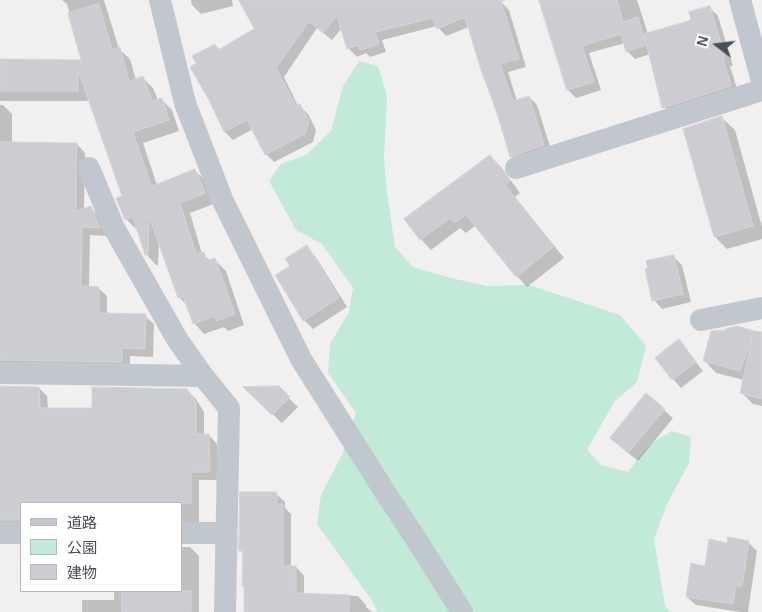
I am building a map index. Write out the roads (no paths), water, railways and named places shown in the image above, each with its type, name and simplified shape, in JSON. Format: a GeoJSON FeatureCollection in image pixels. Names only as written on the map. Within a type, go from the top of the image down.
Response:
{"type":"FeatureCollection","features":[{"type":"Feature","properties":{"kind":"street"},"geometry":{"type":"LineString","coordinates":[[160,0],[185,103],[222,199],[300,359],[462,612]]}},
{"type":"Feature","properties":{"kind":"street"},"geometry":{"type":"LineString","coordinates":[[740,0],[762,81]]}},
{"type":"Feature","properties":{"kind":"street"},"geometry":{"type":"LineString","coordinates":[[516,168],[762,90]]}},
{"type":"Feature","properties":{"kind":"street"},"geometry":{"type":"LineString","coordinates":[[89,168],[114,228],[176,339],[229,408],[225,612]]}},
{"type":"Feature","properties":{"kind":"street"},"geometry":{"type":"LineString","coordinates":[[702,320],[762,308]]}},
{"type":"Feature","properties":{"kind":"street"},"geometry":{"type":"LineString","coordinates":[[0,373],[203,376]]}},
{"type":"Feature","properties":{"kind":"street"},"geometry":{"type":"LineString","coordinates":[[0,533],[20,533]]}},
{"type":"Feature","properties":{"kind":"street"},"geometry":{"type":"LineString","coordinates":[[182,533],[226,533]]}}]}
